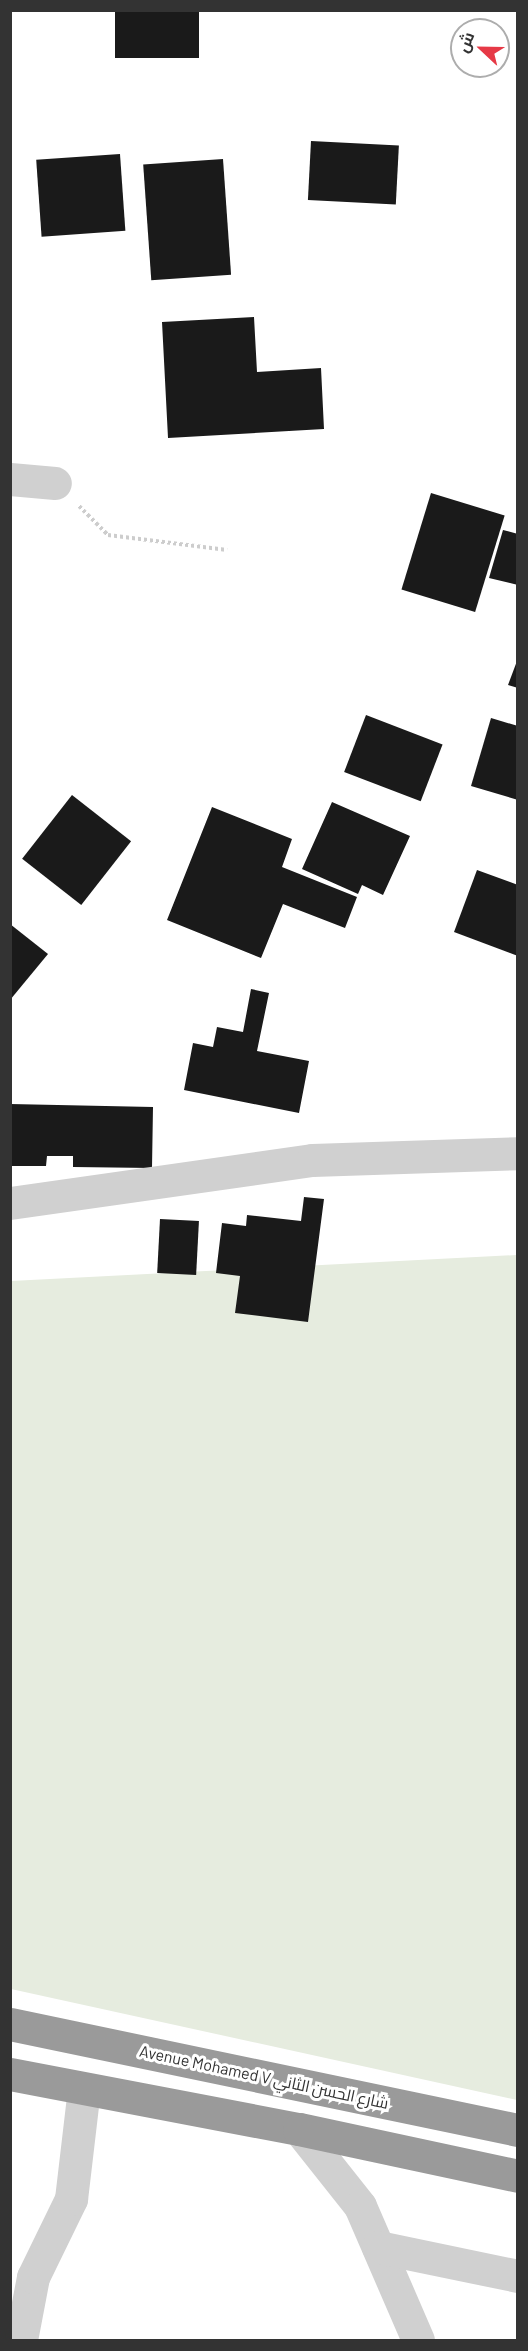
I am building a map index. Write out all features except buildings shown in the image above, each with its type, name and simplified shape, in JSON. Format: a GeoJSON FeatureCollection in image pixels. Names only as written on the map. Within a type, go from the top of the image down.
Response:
{"type":"FeatureCollection","features":[{"type":"Feature","properties":{"kind":"highway","name":"Avenue Mohamed V شارع الحسن الثاني"},"geometry":{"type":"LineString","coordinates":[[10,2024],[518,2130]]}},
{"type":"Feature","properties":{"kind":"highway"},"geometry":{"type":"LineString","coordinates":[[10,2074],[299,2129],[518,2176]]}},
{"type":"Feature","properties":{"kind":"street"},"geometry":{"type":"LineString","coordinates":[[10,479],[55,483]]}},
{"type":"Feature","properties":{"kind":"street"},"geometry":{"type":"LineString","coordinates":[[10,1203],[312,1160],[518,1153]]}},
{"type":"Feature","properties":{"kind":"street"},"geometry":{"type":"LineString","coordinates":[[21,2340],[22,2275],[71,2199],[84,2089]]}},
{"type":"Feature","properties":{"kind":"street"},"geometry":{"type":"LineString","coordinates":[[299,2129],[360,2206],[418,2340]]}},
{"type":"Feature","properties":{"kind":"street"},"geometry":{"type":"LineString","coordinates":[[378,2247],[518,2276]]}},
{"type":"Feature","properties":{"kind":"path"},"geometry":{"type":"LineString","coordinates":[[55,483],[108,535],[227,550]]}},
{"type":"Feature","properties":{"kind":"shaded area"},"geometry":{"type":"Polygon","coordinates":[[[517,1255],[517,2100],[11,1989],[11,1281],[517,1255]]]}}]}
